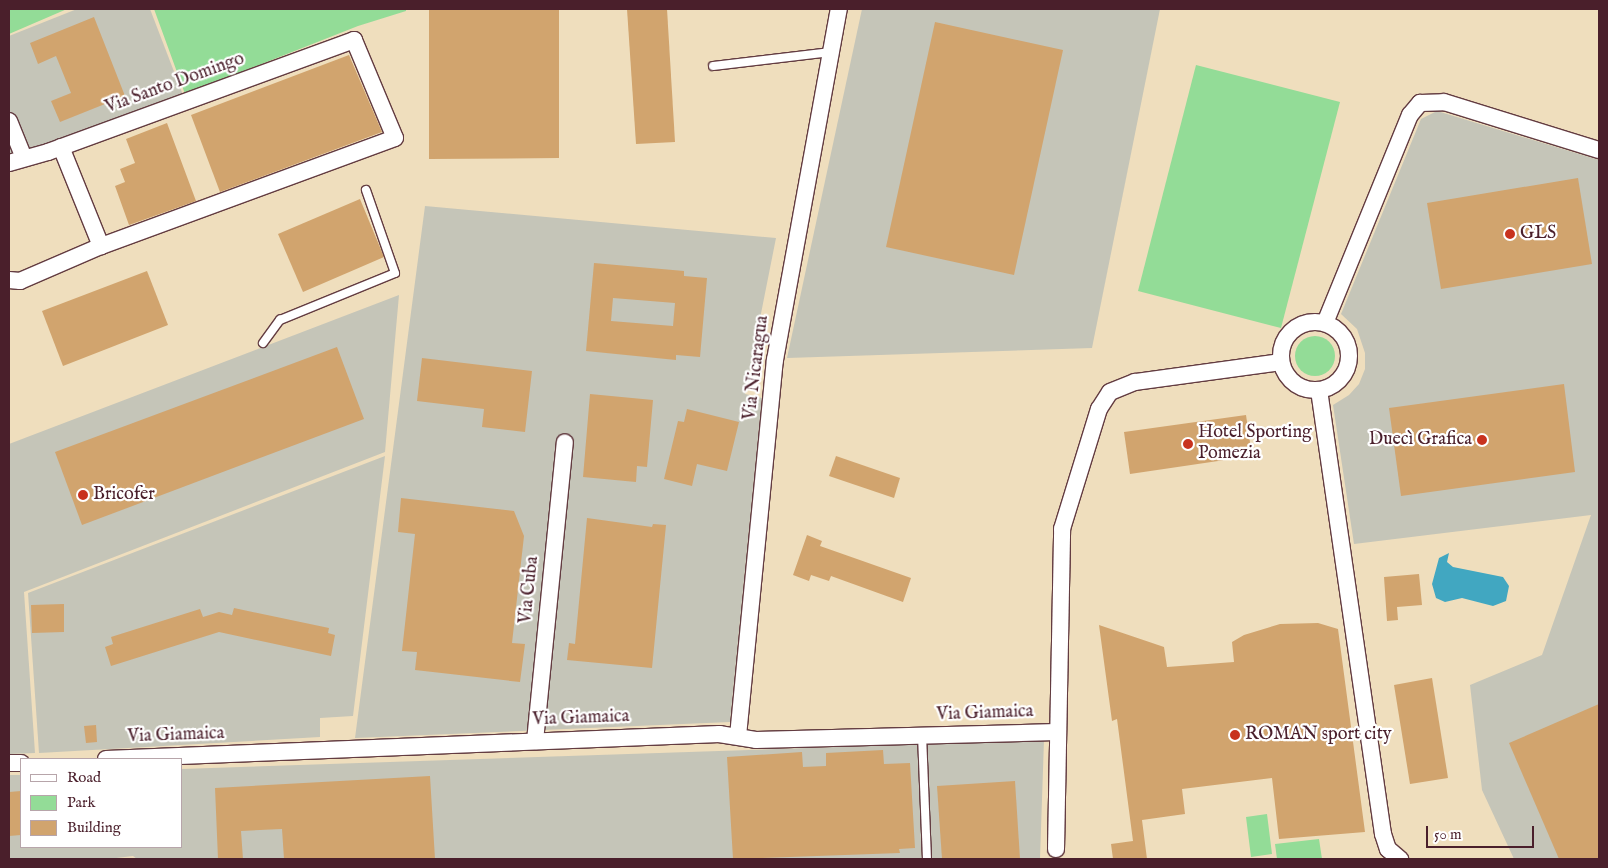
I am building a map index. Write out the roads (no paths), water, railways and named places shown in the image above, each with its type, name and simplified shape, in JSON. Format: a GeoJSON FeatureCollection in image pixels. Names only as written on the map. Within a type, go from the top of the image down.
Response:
{"type":"FeatureCollection","features":[{"type":"Feature","properties":{"kind":"street","name":"Via Nicaragua"},"geometry":{"type":"LineString","coordinates":[[738,736],[775,360],[839,9]]}},
{"type":"Feature","properties":{"kind":"street","name":"Via Santo Domingo"},"geometry":{"type":"LineString","coordinates":[[17,160],[62,147],[354,40],[395,138],[101,246]]}},
{"type":"Feature","properties":{"kind":"street"},"geometry":{"type":"LineString","coordinates":[[1324,323],[1410,115],[1420,103],[1444,102],[1599,150]]}},
{"type":"Feature","properties":{"kind":"street"},"geometry":{"type":"LineString","coordinates":[[9,122],[17,160]]}},
{"type":"Feature","properties":{"kind":"street"},"geometry":{"type":"LineString","coordinates":[[9,280],[20,280],[101,246],[62,147]]}},
{"type":"Feature","properties":{"kind":"street"},"geometry":{"type":"LineString","coordinates":[[1324,323],[1343,336],[1349,358],[1340,379],[1320,390],[1295,384],[1281,362],[1285,340],[1292,330],[1302,324],[1324,323]]}},
{"type":"Feature","properties":{"kind":"street"},"geometry":{"type":"LineString","coordinates":[[1056,849],[1062,529],[1105,399],[1118,387],[1135,382],[1281,362]]}},
{"type":"Feature","properties":{"kind":"street"},"geometry":{"type":"LineString","coordinates":[[1320,390],[1383,834],[1388,849],[1400,859]]}},
{"type":"Feature","properties":{"kind":"street","name":"Via Cuba"},"geometry":{"type":"LineString","coordinates":[[534,741],[565,443]]}},
{"type":"Feature","properties":{"kind":"street","name":"Via Giamaica"},"geometry":{"type":"LineString","coordinates":[[130,758],[719,734],[756,740],[1057,732]]}},
{"type":"Feature","properties":{"kind":"lane"},"geometry":{"type":"LineString","coordinates":[[713,66],[831,52]]}},
{"type":"Feature","properties":{"kind":"lane"},"geometry":{"type":"LineString","coordinates":[[263,343],[280,320],[394,273],[366,190]]}},
{"type":"Feature","properties":{"kind":"lane"},"geometry":{"type":"LineString","coordinates":[[922,735],[927,859]]}},
{"type":"Feature","properties":{"kind":"water"},"geometry":{"type":"Polygon","coordinates":[[[1449,553],[1447,562],[1453,567],[1503,577],[1509,586],[1506,601],[1493,606],[1462,598],[1445,602],[1436,598],[1432,584],[1439,558],[1449,553]]]}},
{"type":"Feature","properties":{"kind":"place","name":"GLS"},"geometry":{"type":"Point","coordinates":[1510,234]}},
{"type":"Feature","properties":{"kind":"place","name":"Duecì Grafica"},"geometry":{"type":"Point","coordinates":[1482,440]}},
{"type":"Feature","properties":{"kind":"place","name":"Hotel Sporting Pomezia"},"geometry":{"type":"Point","coordinates":[1188,444]}},
{"type":"Feature","properties":{"kind":"place","name":"Bricofer"},"geometry":{"type":"Point","coordinates":[83,495]}},
{"type":"Feature","properties":{"kind":"place","name":"ROMAN sport city"},"geometry":{"type":"Point","coordinates":[1235,735]}}]}
